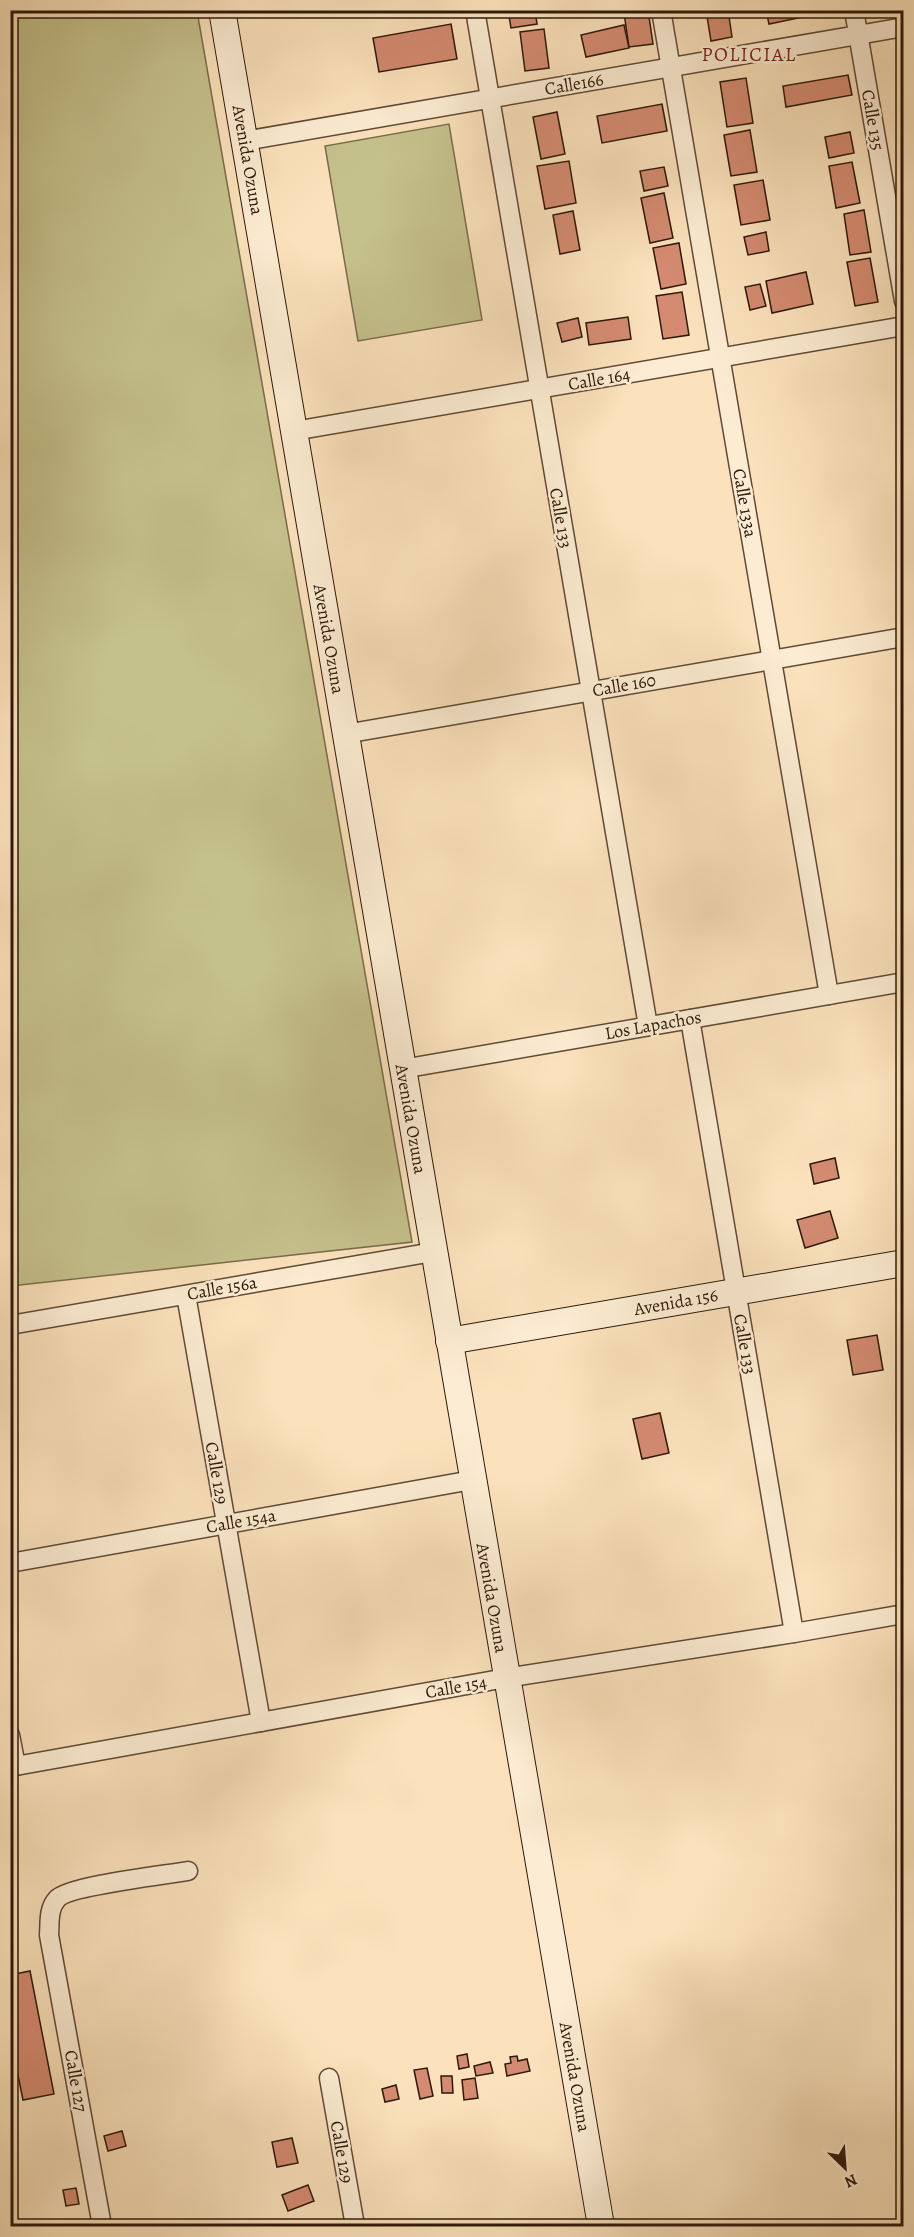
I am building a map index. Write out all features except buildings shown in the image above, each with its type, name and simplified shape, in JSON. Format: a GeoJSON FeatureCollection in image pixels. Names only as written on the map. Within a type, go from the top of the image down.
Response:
{"type":"FeatureCollection","features":[{"type":"Feature","properties":{"kind":"main road","name":"Avenida Ozuna"},"geometry":{"type":"LineString","coordinates":[[222,10],[601,2226]]}},
{"type":"Feature","properties":{"kind":"main road","name":"Avenida 156"},"geometry":{"type":"LineString","coordinates":[[448,1341],[903,1263]]}},
{"type":"Feature","properties":{"kind":"street","name":"Calle 133"},"geometry":{"type":"LineString","coordinates":[[475,10],[648,1026]]}},
{"type":"Feature","properties":{"kind":"street","name":"Calle 133a"},"geometry":{"type":"LineString","coordinates":[[661,10],[829,995]]}},
{"type":"Feature","properties":{"kind":"street","name":"Calle 135"},"geometry":{"type":"LineString","coordinates":[[854,10],[903,301]]}},
{"type":"Feature","properties":{"kind":"street","name":"Calle166"},"geometry":{"type":"LineString","coordinates":[[244,141],[903,27]]}},
{"type":"Feature","properties":{"kind":"street","name":"Calle 164"},"geometry":{"type":"LineString","coordinates":[[294,431],[903,326]]}},
{"type":"Feature","properties":{"kind":"street","name":"Calle 160"},"geometry":{"type":"LineString","coordinates":[[345,734],[903,637]]}},
{"type":"Feature","properties":{"kind":"street","name":"Los Lapachos"},"geometry":{"type":"LineString","coordinates":[[402,1069],[903,982]]}},
{"type":"Feature","properties":{"kind":"street","name":"Calle 133"},"geometry":{"type":"LineString","coordinates":[[690,1019],[794,1633]]}},
{"type":"Feature","properties":{"kind":"street","name":"Calle 156a"},"geometry":{"type":"LineString","coordinates":[[10,1325],[433,1252]]}},
{"type":"Feature","properties":{"kind":"street","name":"Calle 129"},"geometry":{"type":"LineString","coordinates":[[186,1294],[261,1722]]}},
{"type":"Feature","properties":{"kind":"street","name":"Calle 154a"},"geometry":{"type":"LineString","coordinates":[[10,1563],[472,1480]]}},
{"type":"Feature","properties":{"kind":"street","name":"Calle 154"},"geometry":{"type":"LineString","coordinates":[[13,1766],[506,1678],[903,1614]]}},
{"type":"Feature","properties":{"kind":"street"},"geometry":{"type":"LineString","coordinates":[[10,1735],[13,1766]]}},
{"type":"Feature","properties":{"kind":"street","name":"Calle 127"},"geometry":{"type":"LineString","coordinates":[[102,2226],[49,1935],[50,1908],[58,1897],[75,1891],[139,1878],[188,1872]]}},
{"type":"Feature","properties":{"kind":"street","name":"Calle 129"},"geometry":{"type":"LineString","coordinates":[[329,2078],[355,2226]]}},
{"type":"Feature","properties":{"kind":"shaded area"},"geometry":{"type":"Polygon","coordinates":[[[10,11],[197,11],[412,1242],[11,1286],[10,11]]]}},
{"type":"Feature","properties":{"kind":"shaded area"},"geometry":{"type":"Polygon","coordinates":[[[449,124],[482,320],[358,341],[325,146],[449,124]]]}},
{"type":"Feature","properties":{"kind":"district","name":"POLICIAL"},"geometry":{"type":"Point","coordinates":[749,54]}}]}
